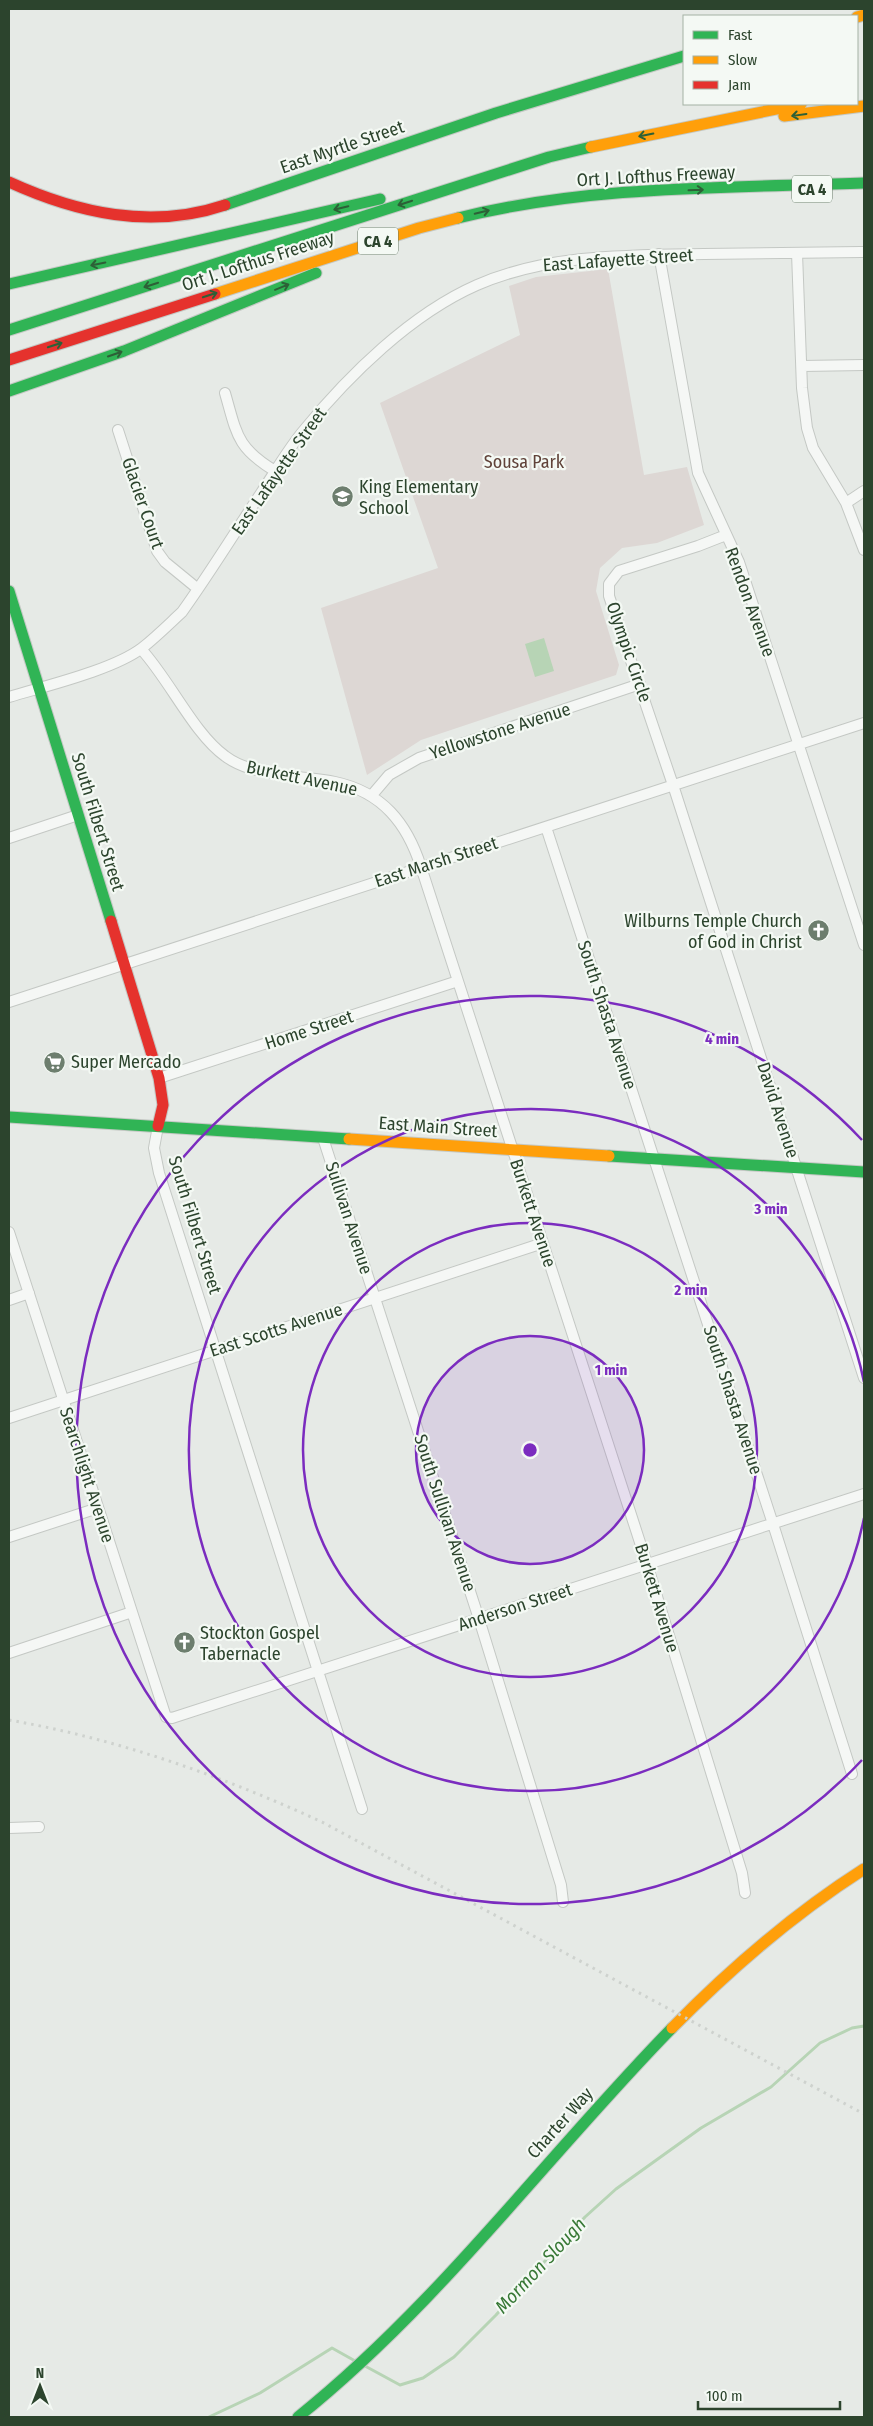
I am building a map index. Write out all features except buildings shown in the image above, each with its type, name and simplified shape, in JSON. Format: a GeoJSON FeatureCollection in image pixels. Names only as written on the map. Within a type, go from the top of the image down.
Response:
{"type":"FeatureCollection","features":[{"type":"Feature","properties":{"kind":"main road","name":"East Myrtle Street"},"geometry":{"type":"LineString","coordinates":[[9,182],[59,205],[105,216],[146,218],[193,213],[218,207],[496,113],[683,56]]}},
{"type":"Feature","properties":{"kind":"main road"},"geometry":{"type":"LineString","coordinates":[[694,126],[795,105]]}},
{"type":"Feature","properties":{"kind":"main road","name":"CA 4"},"geometry":{"type":"LineString","coordinates":[[694,126],[864,106]]}},
{"type":"Feature","properties":{"kind":"main road","name":"Ort J. Lofthus Freeway"},"geometry":{"type":"LineString","coordinates":[[9,330],[525,165],[592,146],[694,126]]}},
{"type":"Feature","properties":{"kind":"main road"},"geometry":{"type":"LineString","coordinates":[[9,284],[525,165]]}},
{"type":"Feature","properties":{"kind":"main road"},"geometry":{"type":"LineString","coordinates":[[760,188],[864,183]]}},
{"type":"Feature","properties":{"kind":"main road","name":"CA 4"},"geometry":{"type":"LineString","coordinates":[[760,188],[864,189]]}},
{"type":"Feature","properties":{"kind":"main road","name":"Ort J. Lofthus Freeway"},"geometry":{"type":"LineString","coordinates":[[9,360],[400,234],[499,208],[577,196],[656,191],[760,188]]}},
{"type":"Feature","properties":{"kind":"main road"},"geometry":{"type":"LineString","coordinates":[[9,390],[124,351],[457,218]]}},
{"type":"Feature","properties":{"kind":"main road","name":"South Filbert Street"},"geometry":{"type":"LineString","coordinates":[[9,590],[159,1078],[163,1106],[158,1126]]}},
{"type":"Feature","properties":{"kind":"main road","name":"East Main Street"},"geometry":{"type":"LineString","coordinates":[[9,1117],[864,1172]]}},
{"type":"Feature","properties":{"kind":"main road","name":"Charter Way"},"geometry":{"type":"LineString","coordinates":[[298,2417],[321,2399],[385,2341],[451,2272],[650,2050],[701,1999],[764,1944],[864,1870]]}},
{"type":"Feature","properties":{"kind":"street","name":"East Lafayette Street"},"geometry":{"type":"LineString","coordinates":[[9,697],[92,670],[141,649],[182,612],[302,432],[330,400],[365,364],[412,324],[458,295],[508,273],[540,265],[582,259],[659,254],[864,252]]}},
{"type":"Feature","properties":{"kind":"street"},"geometry":{"type":"LineString","coordinates":[[798,253],[802,388],[809,439],[846,503],[864,550]]}},
{"type":"Feature","properties":{"kind":"street","name":"Rendon Avenue"},"geometry":{"type":"LineString","coordinates":[[659,254],[698,473],[739,562],[800,744],[864,945]]}},
{"type":"Feature","properties":{"kind":"street"},"geometry":{"type":"LineString","coordinates":[[802,366],[864,365]]}},
{"type":"Feature","properties":{"kind":"street"},"geometry":{"type":"LineString","coordinates":[[224,393],[243,446],[255,459],[275,471]]}},
{"type":"Feature","properties":{"kind":"street","name":"Glacier Court"},"geometry":{"type":"LineString","coordinates":[[118,430],[157,551],[165,562],[198,589]]}},
{"type":"Feature","properties":{"kind":"street"},"geometry":{"type":"LineString","coordinates":[[846,503],[864,491]]}},
{"type":"Feature","properties":{"kind":"street","name":"Olympic Circle"},"geometry":{"type":"LineString","coordinates":[[673,785],[609,596],[609,584],[613,576],[625,568],[656,560],[726,535]]}},
{"type":"Feature","properties":{"kind":"street","name":"Burkett Avenue"},"geometry":{"type":"LineString","coordinates":[[141,649],[155,664],[208,740],[234,762],[259,771],[336,782],[372,795],[383,803],[403,826],[422,867],[647,1564],[742,1873],[745,1893]]}},
{"type":"Feature","properties":{"kind":"street","name":"Yellowstone Avenue"},"geometry":{"type":"LineString","coordinates":[[372,795],[389,775],[419,758],[640,684]]}},
{"type":"Feature","properties":{"kind":"street","name":"East Marsh Street"},"geometry":{"type":"LineString","coordinates":[[9,1002],[864,723]]}},
{"type":"Feature","properties":{"kind":"street","name":"David Avenue"},"geometry":{"type":"LineString","coordinates":[[673,785],[864,1378]]}},
{"type":"Feature","properties":{"kind":"street"},"geometry":{"type":"LineString","coordinates":[[9,838],[78,815]]}},
{"type":"Feature","properties":{"kind":"street","name":"South Shasta Avenue"},"geometry":{"type":"LineString","coordinates":[[546,827],[773,1524],[852,1774]]}},
{"type":"Feature","properties":{"kind":"street","name":"Home Street"},"geometry":{"type":"LineString","coordinates":[[159,1078],[458,981]]}},
{"type":"Feature","properties":{"kind":"street","name":"South Filbert Street"},"geometry":{"type":"LineString","coordinates":[[158,1126],[154,1148],[159,1173],[362,1810]]}},
{"type":"Feature","properties":{"kind":"street","name":"Sullivan Avenue"},"geometry":{"type":"LineString","coordinates":[[323,1138],[375,1298]]}},
{"type":"Feature","properties":{"kind":"street","name":"Searchlight Avenue"},"geometry":{"type":"LineString","coordinates":[[9,1232],[166,1717]]}},
{"type":"Feature","properties":{"kind":"street","name":"East Scotts Avenue"},"geometry":{"type":"LineString","coordinates":[[9,1418],[543,1243]]}},
{"type":"Feature","properties":{"kind":"street"},"geometry":{"type":"LineString","coordinates":[[9,1300],[29,1293]]}},
{"type":"Feature","properties":{"kind":"street","name":"South Sullivan Avenue"},"geometry":{"type":"LineString","coordinates":[[375,1298],[479,1619],[561,1884],[563,1902]]}},
{"type":"Feature","properties":{"kind":"street","name":"Anderson Street"},"geometry":{"type":"LineString","coordinates":[[166,1717],[172,1718],[864,1494]]}},
{"type":"Feature","properties":{"kind":"street"},"geometry":{"type":"LineString","coordinates":[[9,1537],[98,1508]]}},
{"type":"Feature","properties":{"kind":"street"},"geometry":{"type":"LineString","coordinates":[[9,1653],[132,1612]]}},
{"type":"Feature","properties":{"kind":"street"},"geometry":{"type":"LineString","coordinates":[[9,1828],[39,1827]]}},
{"type":"Feature","properties":{"kind":"green space","name":"Sousa Park"},"geometry":{"type":"Polygon","coordinates":[[[608,269],[644,475],[687,467],[704,525],[657,543],[622,548],[600,568],[596,591],[619,665],[616,675],[421,740],[367,775],[321,608],[438,568],[380,403],[520,335],[509,286],[536,277],[608,269]]]}},
{"type":"Feature","properties":{"kind":"shaded area"},"geometry":{"type":"Polygon","coordinates":[[[544,638],[554,671],[535,677],[525,644],[544,638]]]}},
{"type":"Feature","properties":{"kind":"waterway","name":"Mormon Slough"},"geometry":{"type":"LineString","coordinates":[[365,2366],[400,2385],[423,2378],[454,2357],[496,2315],[585,2217],[616,2189],[701,2128],[771,2087],[820,2043],[852,2028],[864,2026]]}},
{"type":"Feature","properties":{"kind":"waterway","name":"Mormon Slough"},"geometry":{"type":"LineString","coordinates":[[209,2417],[260,2393],[332,2348],[357,2362]]}},
{"type":"Feature","properties":{"kind":"railway"},"geometry":{"type":"LineString","coordinates":[[9,1720],[90,1737],[130,1748],[246,1789],[322,1822],[864,2114]]}},
{"type":"Feature","properties":{"kind":"traffic: fast"},"geometry":{"type":"LineString","coordinates":[[225,205],[496,113],[683,56]]}},
{"type":"Feature","properties":{"kind":"traffic: fast"},"geometry":{"type":"LineString","coordinates":[[9,330],[549,157],[591,147]]}},
{"type":"Feature","properties":{"kind":"traffic: fast"},"geometry":{"type":"LineString","coordinates":[[458,218],[558,199],[609,194],[660,190],[864,183]]}},
{"type":"Feature","properties":{"kind":"traffic: fast"},"geometry":{"type":"LineString","coordinates":[[9,284],[380,199]]}},
{"type":"Feature","properties":{"kind":"traffic: fast"},"geometry":{"type":"LineString","coordinates":[[9,391],[124,351],[316,273]]}},
{"type":"Feature","properties":{"kind":"traffic: fast"},"geometry":{"type":"LineString","coordinates":[[9,591],[111,921]]}},
{"type":"Feature","properties":{"kind":"traffic: fast"},"geometry":{"type":"LineString","coordinates":[[9,1117],[349,1139]]}},
{"type":"Feature","properties":{"kind":"traffic: fast"},"geometry":{"type":"LineString","coordinates":[[609,1156],[864,1172]]}},
{"type":"Feature","properties":{"kind":"traffic: fast"},"geometry":{"type":"LineString","coordinates":[[298,2417],[398,2327],[491,2228],[580,2127],[672,2028]]}},
{"type":"Feature","properties":{"kind":"traffic: slow"},"geometry":{"type":"LineString","coordinates":[[858,17],[864,15]]}},
{"type":"Feature","properties":{"kind":"traffic: slow"},"geometry":{"type":"LineString","coordinates":[[591,147],[796,105]]}},
{"type":"Feature","properties":{"kind":"traffic: slow"},"geometry":{"type":"LineString","coordinates":[[784,116],[864,106]]}},
{"type":"Feature","properties":{"kind":"traffic: slow"},"geometry":{"type":"LineString","coordinates":[[215,294],[419,228],[458,218]]}},
{"type":"Feature","properties":{"kind":"traffic: slow"},"geometry":{"type":"LineString","coordinates":[[349,1139],[609,1156]]}},
{"type":"Feature","properties":{"kind":"traffic: slow"},"geometry":{"type":"LineString","coordinates":[[672,2028],[716,1985],[788,1923],[864,1869]]}},
{"type":"Feature","properties":{"kind":"traffic: jam"},"geometry":{"type":"LineString","coordinates":[[9,182],[61,202],[115,215],[142,217],[170,216],[225,205]]}},
{"type":"Feature","properties":{"kind":"traffic: jam"},"geometry":{"type":"LineString","coordinates":[[9,360],[215,294]]}},
{"type":"Feature","properties":{"kind":"traffic: jam"},"geometry":{"type":"LineString","coordinates":[[111,921],[159,1078],[163,1105],[158,1126]]}},
{"type":"Feature","properties":{"kind":"place","name":"King Elementary School"},"geometry":{"type":"Point","coordinates":[343,497]}},
{"type":"Feature","properties":{"kind":"place","name":"Wilburns Temple Church of God in Christ"},"geometry":{"type":"Point","coordinates":[818,931]}},
{"type":"Feature","properties":{"kind":"place","name":"Super Mercado"},"geometry":{"type":"Point","coordinates":[55,1062]}},
{"type":"Feature","properties":{"kind":"place","name":"Stockton Gospel Tabernacle"},"geometry":{"type":"Point","coordinates":[184,1643]}}]}
